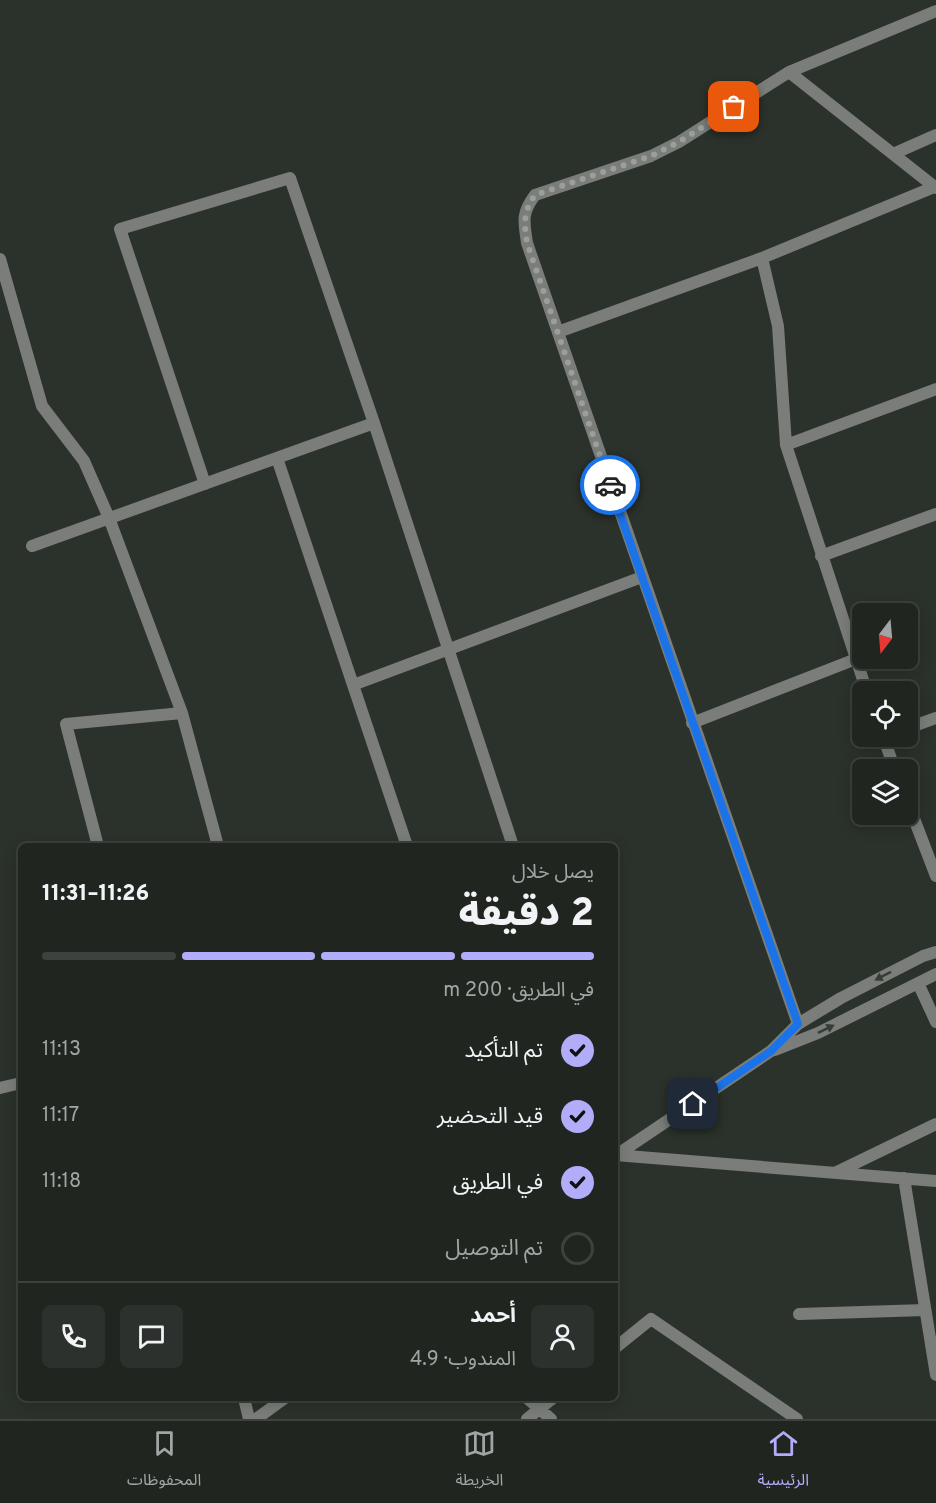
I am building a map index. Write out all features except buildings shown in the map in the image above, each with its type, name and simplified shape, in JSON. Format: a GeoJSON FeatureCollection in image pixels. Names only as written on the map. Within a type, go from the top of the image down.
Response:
{"type":"FeatureCollection","features":[{"type":"Feature","properties":{"kind":"street"},"geometry":{"type":"LineString","coordinates":[[798,1024],[527,243],[525,208],[535,195],[651,156],[679,142],[789,72],[936,11]]}},
{"type":"Feature","properties":{"kind":"street"},"geometry":{"type":"LineString","coordinates":[[558,333],[762,258],[935,188],[789,72]]}},
{"type":"Feature","properties":{"kind":"street"},"geometry":{"type":"LineString","coordinates":[[893,154],[936,135]]}},
{"type":"Feature","properties":{"kind":"street"},"geometry":{"type":"LineString","coordinates":[[206,484],[120,229],[290,178],[374,423],[512,843]]}},
{"type":"Feature","properties":{"kind":"street"},"geometry":{"type":"LineString","coordinates":[[762,258],[778,326],[786,445],[852,646]]}},
{"type":"Feature","properties":{"kind":"street"},"geometry":{"type":"LineString","coordinates":[[0,259],[42,406],[84,461],[109,518],[182,713],[217,843]]}},
{"type":"Feature","properties":{"kind":"street"},"geometry":{"type":"LineString","coordinates":[[786,445],[936,389]]}},
{"type":"Feature","properties":{"kind":"street"},"geometry":{"type":"LineString","coordinates":[[32,546],[374,423]]}},
{"type":"Feature","properties":{"kind":"street"},"geometry":{"type":"LineString","coordinates":[[278,458],[406,843]]}},
{"type":"Feature","properties":{"kind":"street"},"geometry":{"type":"LineString","coordinates":[[821,556],[936,514]]}},
{"type":"Feature","properties":{"kind":"street"},"geometry":{"type":"LineString","coordinates":[[353,685],[642,577]]}},
{"type":"Feature","properties":{"kind":"street"},"geometry":{"type":"LineString","coordinates":[[692,723],[852,660]]}},
{"type":"Feature","properties":{"kind":"street"},"geometry":{"type":"LineString","coordinates":[[97,843],[66,724],[182,713]]}},
{"type":"Feature","properties":{"kind":"street"},"geometry":{"type":"LineString","coordinates":[[918,724],[936,718]]}},
{"type":"Feature","properties":{"kind":"street"},"geometry":{"type":"LineString","coordinates":[[916,825],[936,876]]}},
{"type":"Feature","properties":{"kind":"street"},"geometry":{"type":"LineString","coordinates":[[618,1154],[771,1051],[798,1024],[887,974],[936,952]]}},
{"type":"Feature","properties":{"kind":"street"},"geometry":{"type":"LineString","coordinates":[[771,1051],[818,1033],[936,974]]}},
{"type":"Feature","properties":{"kind":"street"},"geometry":{"type":"LineString","coordinates":[[918,983],[936,1022]]}},
{"type":"Feature","properties":{"kind":"street"},"geometry":{"type":"LineString","coordinates":[[0,1088],[18,1084]]}},
{"type":"Feature","properties":{"kind":"street"},"geometry":{"type":"LineString","coordinates":[[835,1173],[936,1124]]}},
{"type":"Feature","properties":{"kind":"street"},"geometry":{"type":"LineString","coordinates":[[618,1156],[936,1181]]}},
{"type":"Feature","properties":{"kind":"street"},"geometry":{"type":"LineString","coordinates":[[904,1178],[936,1375]]}},
{"type":"Feature","properties":{"kind":"street"},"geometry":{"type":"LineString","coordinates":[[799,1314],[925,1310]]}},
{"type":"Feature","properties":{"kind":"street"},"geometry":{"type":"LineString","coordinates":[[618,1346],[651,1319],[797,1419]]}},
{"type":"Feature","properties":{"kind":"street"},"geometry":{"type":"LineString","coordinates":[[245,1401],[249,1419]]}},
{"type":"Feature","properties":{"kind":"street"},"geometry":{"type":"LineString","coordinates":[[256,1419],[281,1401]]}},
{"type":"Feature","properties":{"kind":"street"},"geometry":{"type":"LineString","coordinates":[[531,1401],[551,1419]]}},
{"type":"Feature","properties":{"kind":"street"},"geometry":{"type":"LineString","coordinates":[[527,1419],[549,1401]]}},
{"type":"Feature","properties":{"kind":"way so far"},"geometry":{"type":"LineString","coordinates":[[610,485],[527,243],[525,208],[535,195],[651,156],[679,142],[734,107]]}},
{"type":"Feature","properties":{"kind":"route"},"geometry":{"type":"LineString","coordinates":[[610,485],[798,1024],[771,1051],[693,1104]]}}]}
